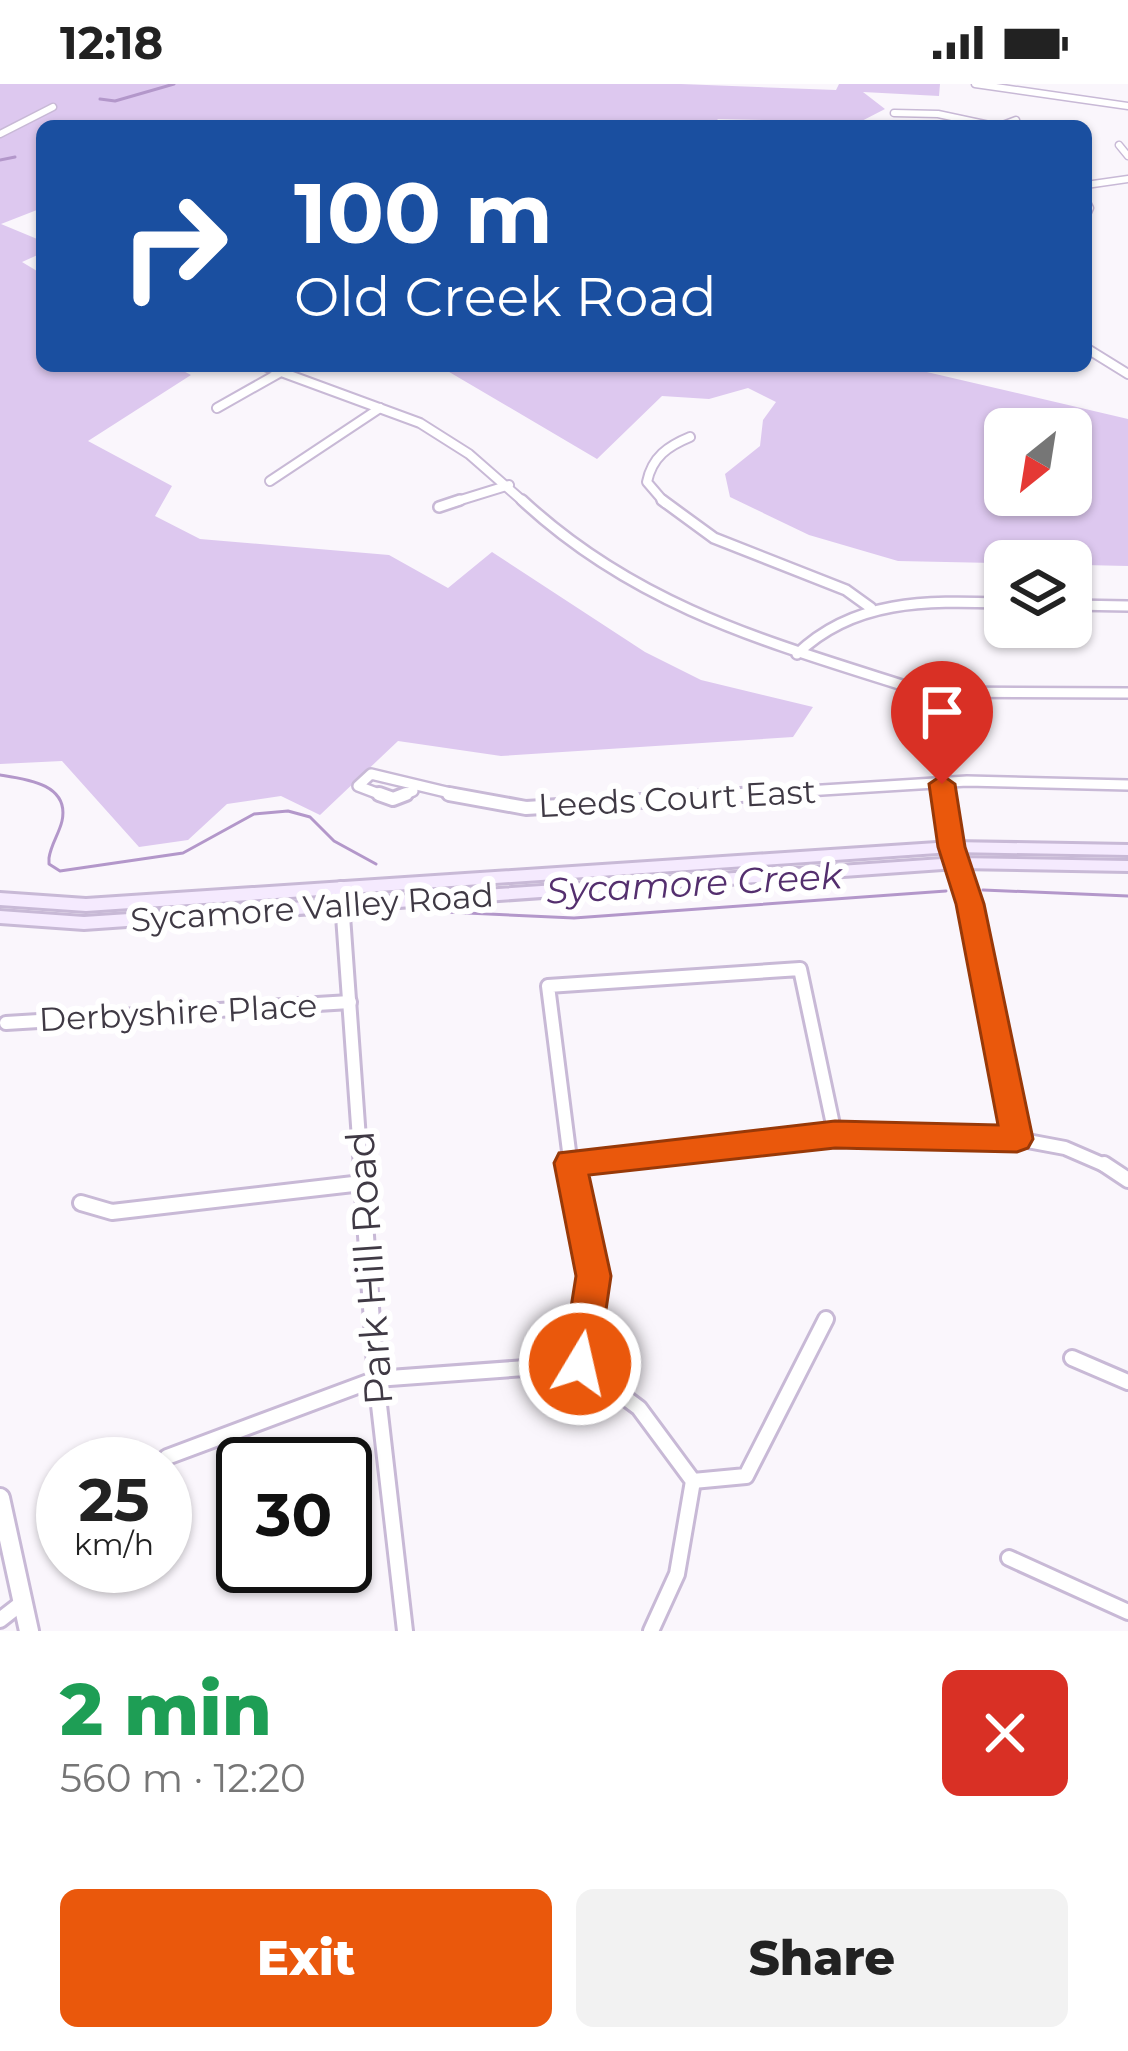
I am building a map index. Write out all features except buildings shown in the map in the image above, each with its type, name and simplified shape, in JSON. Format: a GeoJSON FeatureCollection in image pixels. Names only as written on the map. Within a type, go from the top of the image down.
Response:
{"type":"FeatureCollection","features":[{"type":"Feature","properties":{"kind":"main road","name":"Sycamore Valley Road"},"geometry":{"type":"LineString","coordinates":[[0,899],[86,905],[341,896],[954,855],[1128,850]]}},
{"type":"Feature","properties":{"kind":"main road","name":"Sycamore Valley Road"},"geometry":{"type":"LineString","coordinates":[[954,855],[1128,866]]}},
{"type":"Feature","properties":{"kind":"main road","name":"Sycamore Valley Road"},"geometry":{"type":"LineString","coordinates":[[0,917],[84,922],[341,896]]}},
{"type":"Feature","properties":{"kind":"street"},"geometry":{"type":"LineString","coordinates":[[975,84],[1128,106]]}},
{"type":"Feature","properties":{"kind":"street"},"geometry":{"type":"LineString","coordinates":[[0,134],[53,107]]}},
{"type":"Feature","properties":{"kind":"street"},"geometry":{"type":"LineString","coordinates":[[894,112],[968,120]]}},
{"type":"Feature","properties":{"kind":"street"},"geometry":{"type":"LineString","coordinates":[[1119,145],[1128,156]]}},
{"type":"Feature","properties":{"kind":"street"},"geometry":{"type":"LineString","coordinates":[[1092,184],[1128,179]]}},
{"type":"Feature","properties":{"kind":"street"},"geometry":{"type":"LineString","coordinates":[[1092,352],[1128,374]]}},
{"type":"Feature","properties":{"kind":"street"},"geometry":{"type":"LineString","coordinates":[[217,409],[279,373],[422,423],[509,485],[598,564],[698,618],[797,654],[924,692],[1128,693]]}},
{"type":"Feature","properties":{"kind":"street"},"geometry":{"type":"LineString","coordinates":[[270,481],[380,408]]}},
{"type":"Feature","properties":{"kind":"street"},"geometry":{"type":"LineString","coordinates":[[690,437],[672,444],[653,461],[647,482],[656,496],[701,528],[748,552],[843,586],[872,608]]}},
{"type":"Feature","properties":{"kind":"street"},"geometry":{"type":"LineString","coordinates":[[440,507],[509,485]]}},
{"type":"Feature","properties":{"kind":"street"},"geometry":{"type":"LineString","coordinates":[[797,654],[813,634],[872,608],[984,603]]}},
{"type":"Feature","properties":{"kind":"street"},"geometry":{"type":"LineString","coordinates":[[1092,605],[1128,606]]}},
{"type":"Feature","properties":{"kind":"street"},"geometry":{"type":"LineString","coordinates":[[924,692],[949,732],[942,784],[1017,1139]]}},
{"type":"Feature","properties":{"kind":"street","name":"Leeds Court East"},"geometry":{"type":"LineString","coordinates":[[413,791],[474,796],[526,808],[942,784],[1128,784]]}},
{"type":"Feature","properties":{"kind":"street","name":"Park Hill Road"},"geometry":{"type":"LineString","coordinates":[[341,896],[376,1378],[405,1631]]}},
{"type":"Feature","properties":{"kind":"street"},"geometry":{"type":"LineString","coordinates":[[580,1364],[593,1276],[570,1163],[548,986],[800,969],[835,1134]]}},
{"type":"Feature","properties":{"kind":"street","name":"Derbyshire Place"},"geometry":{"type":"LineString","coordinates":[[6,1023],[350,1002]]}},
{"type":"Feature","properties":{"kind":"street"},"geometry":{"type":"LineString","coordinates":[[570,1163],[835,1134],[1017,1139],[1065,1148],[1106,1164],[1128,1180]]}},
{"type":"Feature","properties":{"kind":"street"},"geometry":{"type":"LineString","coordinates":[[81,1203],[112,1212],[362,1183]]}},
{"type":"Feature","properties":{"kind":"street"},"geometry":{"type":"LineString","coordinates":[[693,1481],[746,1476],[826,1319]]}},
{"type":"Feature","properties":{"kind":"street"},"geometry":{"type":"LineString","coordinates":[[1072,1358],[1128,1382]]}},
{"type":"Feature","properties":{"kind":"street"},"geometry":{"type":"LineString","coordinates":[[192,1448],[376,1378],[580,1364],[639,1408],[693,1481],[677,1574],[650,1631]]}},
{"type":"Feature","properties":{"kind":"street"},"geometry":{"type":"LineString","coordinates":[[0,1498],[29,1631]]}},
{"type":"Feature","properties":{"kind":"street"},"geometry":{"type":"LineString","coordinates":[[1010,1558],[1128,1612]]}},
{"type":"Feature","properties":{"kind":"street"},"geometry":{"type":"LineString","coordinates":[[0,1620],[22,1602]]}},
{"type":"Feature","properties":{"kind":"shaded area"},"geometry":{"type":"Polygon","coordinates":[[[0,84],[681,84],[836,90],[839,84],[940,84],[939,96],[863,92],[885,109],[864,120],[36,120],[36,210],[1,224],[36,239],[36,256],[22,262],[36,270],[36,372],[191,375],[88,441],[172,486],[155,516],[200,539],[389,555],[448,588],[492,552],[645,652],[701,680],[813,707],[793,737],[501,756],[398,741],[320,815],[281,796],[227,804],[188,840],[139,847],[62,761],[0,764],[0,84]]]}},
{"type":"Feature","properties":{"kind":"shaded area"},"geometry":{"type":"Polygon","coordinates":[[[449,372],[927,372],[1081,408],[984,408],[984,516],[1092,516],[1092,411],[1128,419],[1128,566],[1092,565],[1092,540],[984,540],[984,563],[898,561],[809,535],[730,497],[725,474],[760,446],[763,420],[776,402],[748,388],[709,399],[662,396],[597,459],[449,372]]]}},
{"type":"Feature","properties":{"kind":"waterway"},"geometry":{"type":"LineString","coordinates":[[100,99],[115,101],[174,84]]}},
{"type":"Feature","properties":{"kind":"waterway"},"geometry":{"type":"LineString","coordinates":[[0,160],[15,157]]}},
{"type":"Feature","properties":{"kind":"waterway","name":"Sycamore Creek"},"geometry":{"type":"LineString","coordinates":[[0,775],[44,786],[59,799],[62,821],[49,864],[60,871],[183,853],[254,814],[288,811],[310,817],[334,841],[376,864]]}},
{"type":"Feature","properties":{"kind":"waterway","name":"Sycamore Creek"},"geometry":{"type":"LineString","coordinates":[[983,890],[1128,896]]}},
{"type":"Feature","properties":{"kind":"waterway","name":"Sycamore Creek"},"geometry":{"type":"LineString","coordinates":[[445,912],[574,918],[946,891]]}},
{"type":"Feature","properties":{"kind":"route"},"geometry":{"type":"LineString","coordinates":[[580,1364],[593,1276],[570,1163],[835,1134],[1017,1139],[942,784]]}}]}
